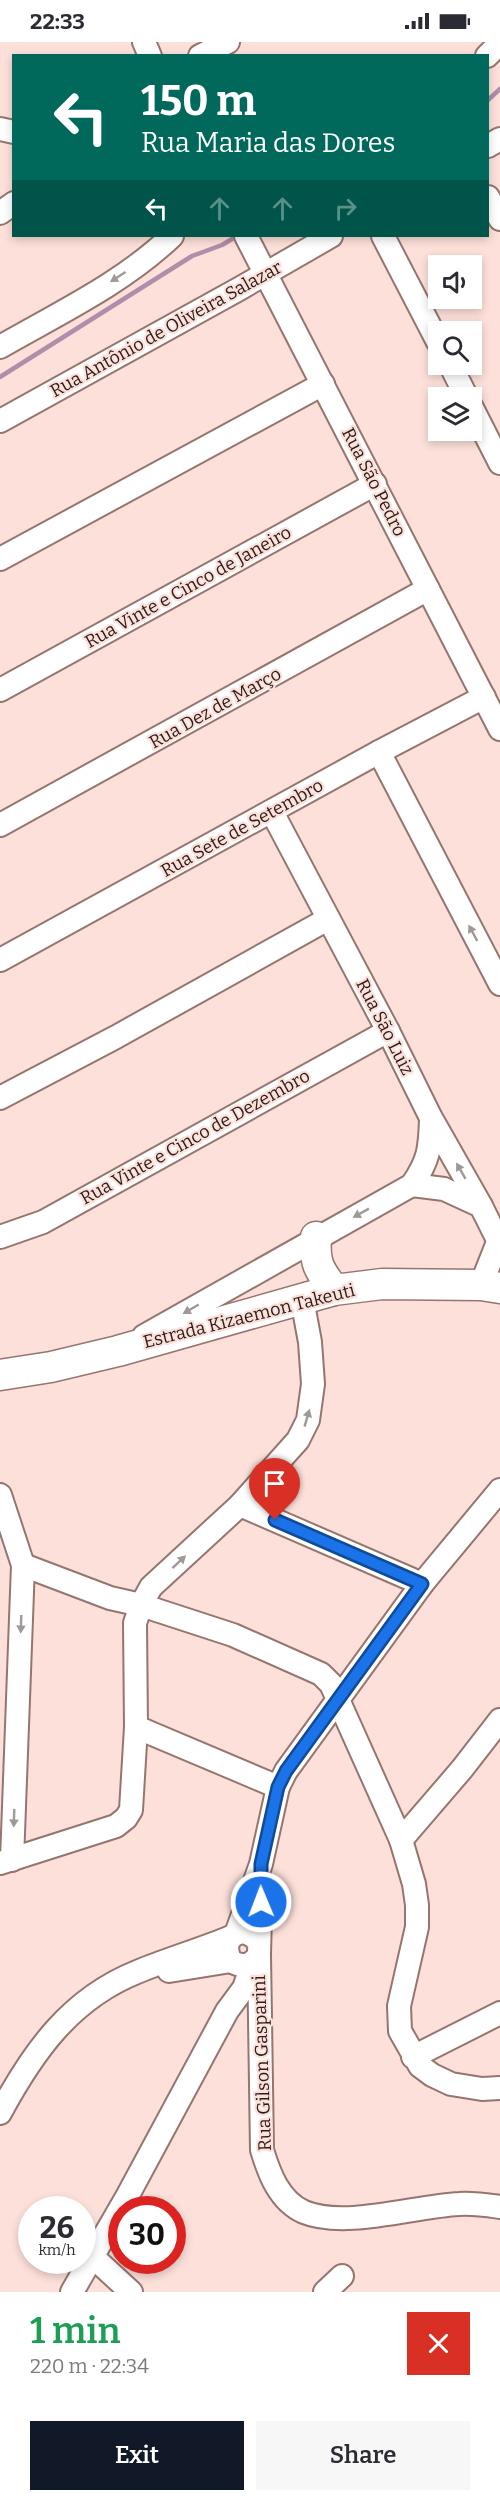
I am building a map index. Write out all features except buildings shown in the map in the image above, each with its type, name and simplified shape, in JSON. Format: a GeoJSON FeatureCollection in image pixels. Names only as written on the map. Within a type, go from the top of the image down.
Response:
{"type":"FeatureCollection","features":[{"type":"Feature","properties":{"kind":"main road"},"geometry":{"type":"LineString","coordinates":[[316,1237],[315,1253],[318,1269],[334,1290]]}},
{"type":"Feature","properties":{"kind":"main road","name":"Estrada Kizaemon Takeuti"},"geometry":{"type":"LineString","coordinates":[[0,1375],[51,1367],[118,1351],[334,1290],[382,1284],[491,1286]]}},
{"type":"Feature","properties":{"kind":"street"},"geometry":{"type":"LineString","coordinates":[[204,54],[228,42]]}},
{"type":"Feature","properties":{"kind":"street"},"geometry":{"type":"LineString","coordinates":[[489,54],[500,43]]}},
{"type":"Feature","properties":{"kind":"street"},"geometry":{"type":"LineString","coordinates":[[489,199],[500,219]]}},
{"type":"Feature","properties":{"kind":"street"},"geometry":{"type":"LineString","coordinates":[[0,347],[118,278],[171,237]]}},
{"type":"Feature","properties":{"kind":"street","name":"Rua São Pedro"},"geometry":{"type":"LineString","coordinates":[[247,237],[500,729]]}},
{"type":"Feature","properties":{"kind":"street","name":"Rua Antônio de Oliveira Salazar"},"geometry":{"type":"LineString","coordinates":[[0,422],[263,267],[302,237]]}},
{"type":"Feature","properties":{"kind":"street","name":"Rua Antônio de Oliveira Salazar"},"geometry":{"type":"LineString","coordinates":[[0,408],[263,267],[328,237]]}},
{"type":"Feature","properties":{"kind":"street"},"geometry":{"type":"LineString","coordinates":[[384,237],[428,323]]}},
{"type":"Feature","properties":{"kind":"street"},"geometry":{"type":"LineString","coordinates":[[0,559],[323,384]]}},
{"type":"Feature","properties":{"kind":"street"},"geometry":{"type":"LineString","coordinates":[[482,428],[500,463]]}},
{"type":"Feature","properties":{"kind":"street","name":"Rua Vinte e Cinco de Janeiro"},"geometry":{"type":"LineString","coordinates":[[0,690],[375,483]]}},
{"type":"Feature","properties":{"kind":"street","name":"Rua Dez de Março"},"geometry":{"type":"LineString","coordinates":[[0,825],[428,589]]}},
{"type":"Feature","properties":{"kind":"street","name":"Rua Sete de Setembro"},"geometry":{"type":"LineString","coordinates":[[0,960],[379,752],[484,697]]}},
{"type":"Feature","properties":{"kind":"street"},"geometry":{"type":"LineString","coordinates":[[379,752],[500,984]]}},
{"type":"Feature","properties":{"kind":"street","name":"Rua São Luiz"},"geometry":{"type":"LineString","coordinates":[[272,812],[388,1031],[431,1118],[498,1237],[491,1286]]}},
{"type":"Feature","properties":{"kind":"street"},"geometry":{"type":"LineString","coordinates":[[0,1098],[116,1037],[328,919]]}},
{"type":"Feature","properties":{"kind":"street","name":"Rua Vinte e Cinco de Dezembro"},"geometry":{"type":"LineString","coordinates":[[0,1237],[43,1221],[388,1031]]}},
{"type":"Feature","properties":{"kind":"street"},"geometry":{"type":"LineString","coordinates":[[118,1351],[316,1237],[412,1185],[427,1161],[430,1151],[431,1118]]}},
{"type":"Feature","properties":{"kind":"street"},"geometry":{"type":"LineString","coordinates":[[412,1185],[444,1189],[482,1206]]}},
{"type":"Feature","properties":{"kind":"street"},"geometry":{"type":"LineString","coordinates":[[0,1495],[23,1565],[6,1862],[116,1826],[126,1818],[131,1810],[135,1727],[135,1623],[141,1605],[151,1587],[240,1506],[298,1440],[309,1420],[313,1384],[310,1342],[302,1299]]}},
{"type":"Feature","properties":{"kind":"street"},"geometry":{"type":"LineString","coordinates":[[233,1936],[261,1864],[278,1787],[297,1752],[422,1584],[500,1490]]}},
{"type":"Feature","properties":{"kind":"street"},"geometry":{"type":"LineString","coordinates":[[240,1506],[422,1584]]}},
{"type":"Feature","properties":{"kind":"street"},"geometry":{"type":"LineString","coordinates":[[23,1565],[110,1598],[141,1605],[233,1635],[321,1674],[332,1684],[408,1858],[417,1905],[417,1927],[399,2006],[400,2031],[420,2066],[451,2084],[482,2089],[500,2088]]}},
{"type":"Feature","properties":{"kind":"street"},"geometry":{"type":"LineString","coordinates":[[401,1840],[462,1769],[500,1720]]}},
{"type":"Feature","properties":{"kind":"street"},"geometry":{"type":"LineString","coordinates":[[135,1727],[278,1787]]}},
{"type":"Feature","properties":{"kind":"street","name":"Rua Gilson Gasparini"},"geometry":{"type":"LineString","coordinates":[[261,1864],[247,1956],[261,2017],[262,2150],[269,2175],[282,2195],[303,2211],[324,2217],[351,2217],[459,2204],[500,2207]]}},
{"type":"Feature","properties":{"kind":"street"},"geometry":{"type":"LineString","coordinates":[[0,2113],[16,2084],[67,2016],[85,2000],[134,1973],[233,1936],[246,1932],[252,1934],[244,1988],[225,2014],[96,2251]]}},
{"type":"Feature","properties":{"kind":"street"},"geometry":{"type":"LineString","coordinates":[[134,1973],[155,1973],[247,1956]]}},
{"type":"Feature","properties":{"kind":"street"},"geometry":{"type":"LineString","coordinates":[[225,2014],[237,2012],[261,2017]]}},
{"type":"Feature","properties":{"kind":"street"},"geometry":{"type":"LineString","coordinates":[[413,2056],[500,2013]]}},
{"type":"Feature","properties":{"kind":"street"},"geometry":{"type":"LineString","coordinates":[[96,2260],[131,2292]]}},
{"type":"Feature","properties":{"kind":"street"},"geometry":{"type":"LineString","coordinates":[[72,2292],[83,2274]]}},
{"type":"Feature","properties":{"kind":"street"},"geometry":{"type":"LineString","coordinates":[[325,2292],[342,2276]]}},
{"type":"Feature","properties":{"kind":"waterway"},"geometry":{"type":"LineString","coordinates":[[489,99],[500,89]]}},
{"type":"Feature","properties":{"kind":"waterway"},"geometry":{"type":"LineString","coordinates":[[0,377],[192,256],[222,245],[235,237]]}},
{"type":"Feature","properties":{"kind":"route"},"geometry":{"type":"LineString","coordinates":[[261,1902],[261,1864],[278,1787],[286,1771],[297,1752],[422,1584],[275,1520]]}}]}
